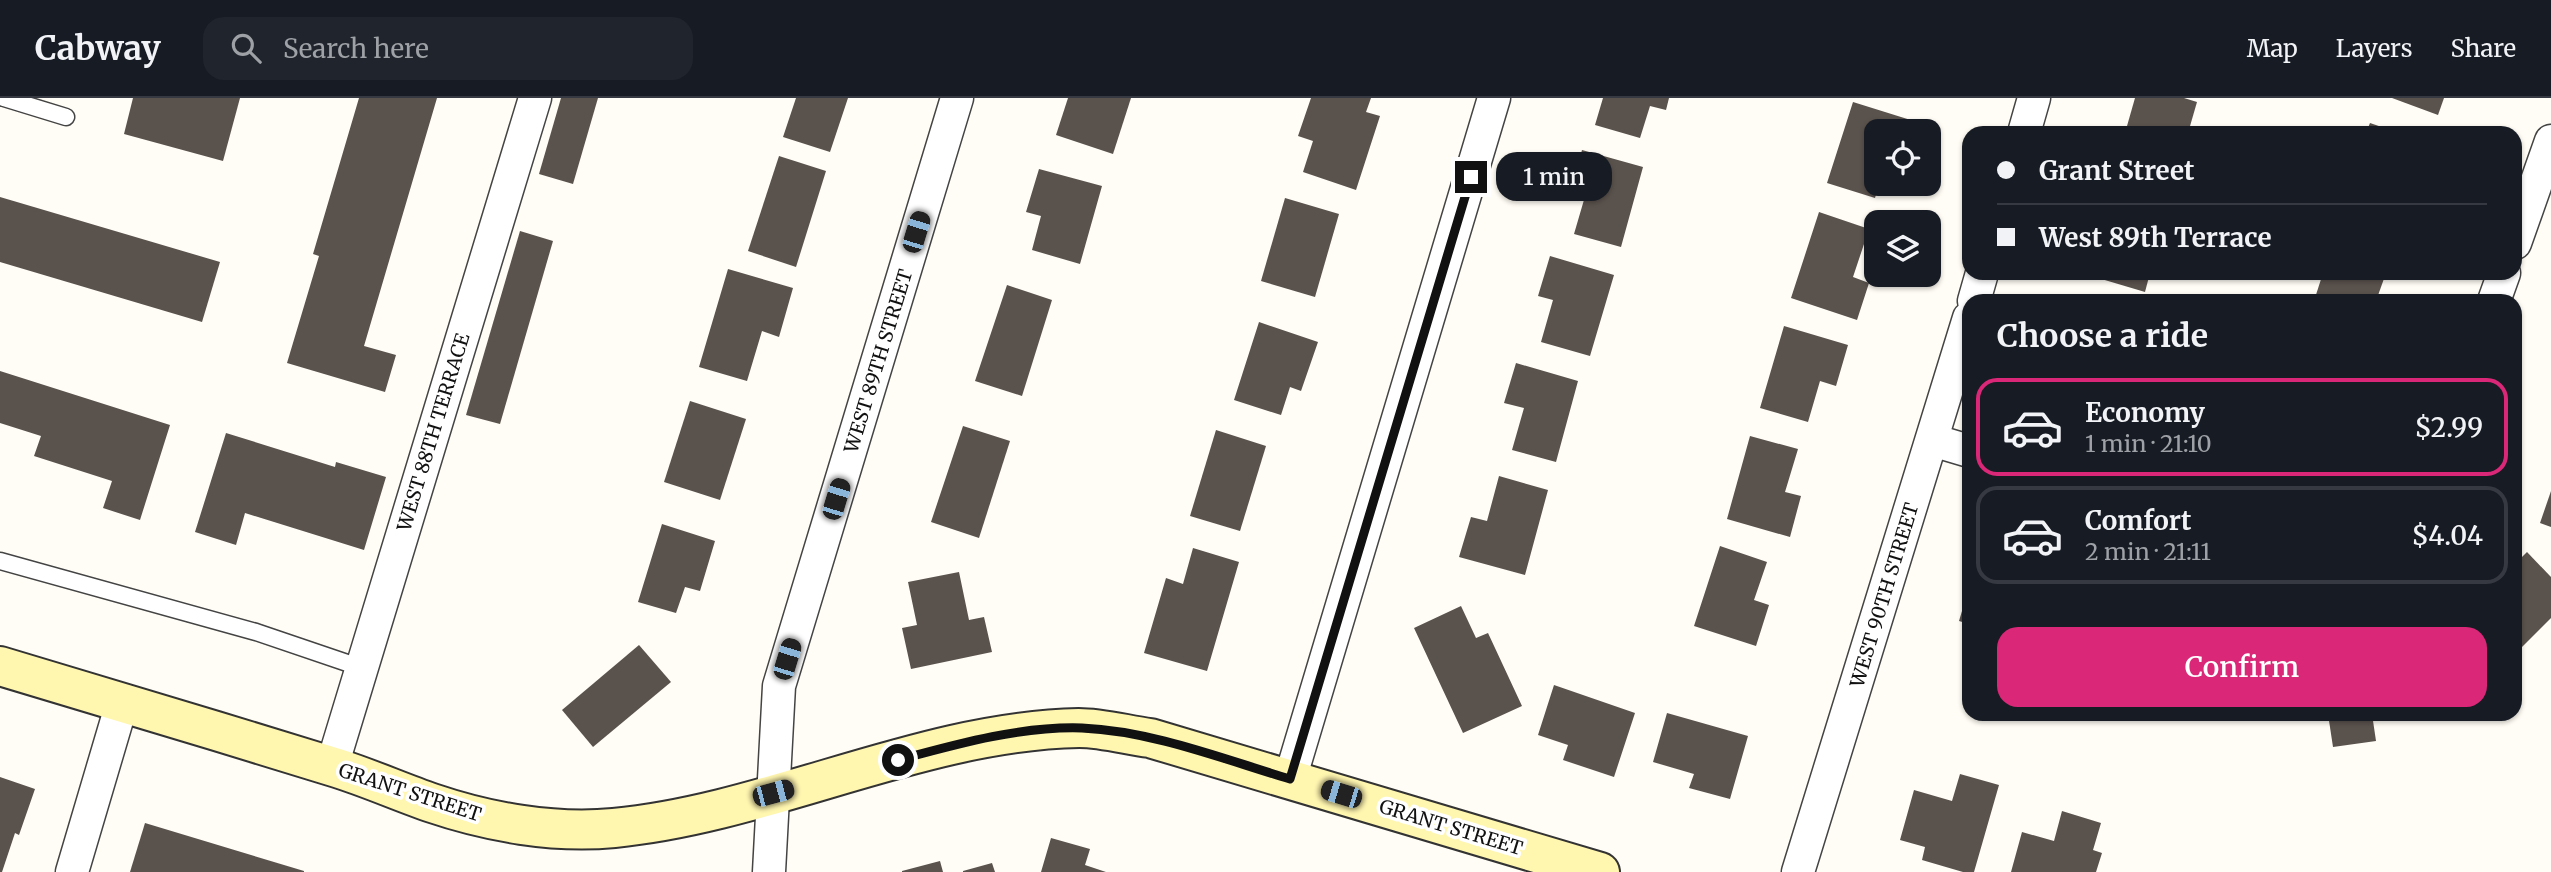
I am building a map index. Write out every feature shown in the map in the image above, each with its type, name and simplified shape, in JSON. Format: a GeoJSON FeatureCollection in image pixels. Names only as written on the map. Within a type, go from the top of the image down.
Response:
{"type":"FeatureCollection","features":[{"type":"Feature","properties":{"kind":"street","name":"WEST 88TH TERRACE"},"geometry":{"type":"LineString","coordinates":[[332,766],[535,98]]}},
{"type":"Feature","properties":{"kind":"street","name":"WEST 89TH STREET"},"geometry":{"type":"LineString","coordinates":[[769,872],[779,686],[957,98]]}},
{"type":"Feature","properties":{"kind":"street"},"geometry":{"type":"LineString","coordinates":[[1290,779],[1494,98]]}},
{"type":"Feature","properties":{"kind":"street"},"geometry":{"type":"LineString","coordinates":[[2026,126],[2034,98]]}},
{"type":"Feature","properties":{"kind":"street"},"geometry":{"type":"LineString","coordinates":[[2522,223],[2551,141]]}},
{"type":"Feature","properties":{"kind":"street","name":"WEST 90TH STREET"},"geometry":{"type":"LineString","coordinates":[[1798,872],[1962,341]]}},
{"type":"Feature","properties":{"kind":"street"},"geometry":{"type":"LineString","coordinates":[[1932,440],[1962,449]]}},
{"type":"Feature","properties":{"kind":"street","name":"GRANT STREET"},"geometry":{"type":"LineString","coordinates":[[0,666],[332,766],[435,804],[510,822],[566,829],[611,828],[668,821],[948,747],[1032,731],[1083,728],[1150,738],[1600,872]]}},
{"type":"Feature","properties":{"kind":"street"},"geometry":{"type":"LineString","coordinates":[[72,872],[122,703]]}},
{"type":"Feature","properties":{"kind":"lane"},"geometry":{"type":"LineString","coordinates":[[4,98],[66,117]]}},
{"type":"Feature","properties":{"kind":"lane"},"geometry":{"type":"LineString","coordinates":[[0,561],[256,632],[362,668]]}},
{"type":"Feature","properties":{"kind":"building"},"geometry":{"type":"Polygon","coordinates":[[[133,98],[240,98],[223,161],[124,134],[133,98]]]}},
{"type":"Feature","properties":{"kind":"building"},"geometry":{"type":"Polygon","coordinates":[[[359,98],[437,98],[364,346],[396,355],[385,392],[287,363],[319,256],[313,254],[359,98]]]}},
{"type":"Feature","properties":{"kind":"building"},"geometry":{"type":"Polygon","coordinates":[[[561,98],[598,98],[573,184],[539,174],[561,98]]]}},
{"type":"Feature","properties":{"kind":"building"},"geometry":{"type":"Polygon","coordinates":[[[796,98],[848,98],[830,152],[783,137],[796,98]]]}},
{"type":"Feature","properties":{"kind":"building"},"geometry":{"type":"Polygon","coordinates":[[[1068,98],[1131,98],[1113,154],[1056,135],[1068,98]]]}},
{"type":"Feature","properties":{"kind":"building"},"geometry":{"type":"Polygon","coordinates":[[[1311,98],[1371,98],[1366,112],[1380,116],[1356,190],[1303,172],[1313,141],[1298,136],[1311,98]]]}},
{"type":"Feature","properties":{"kind":"building"},"geometry":{"type":"Polygon","coordinates":[[[1603,98],[1669,98],[1666,110],[1650,106],[1640,138],[1595,125],[1603,98]]]}},
{"type":"Feature","properties":{"kind":"building"},"geometry":{"type":"Polygon","coordinates":[[[2135,98],[2184,98],[2197,102],[2190,126],[2127,126],[2135,98]]]}},
{"type":"Feature","properties":{"kind":"building"},"geometry":{"type":"Polygon","coordinates":[[[2392,98],[2444,98],[2438,115],[2392,98]]]}},
{"type":"Feature","properties":{"kind":"building"},"geometry":{"type":"Polygon","coordinates":[[[1853,102],[1907,119],[1864,119],[1864,195],[1827,183],[1853,102]]]}},
{"type":"Feature","properties":{"kind":"building"},"geometry":{"type":"Polygon","coordinates":[[[1582,150],[1643,167],[1621,247],[1574,234],[1586,193],[1571,189],[1582,150]]]}},
{"type":"Feature","properties":{"kind":"building"},"geometry":{"type":"Polygon","coordinates":[[[779,156],[826,171],[796,267],[748,251],[779,156]]]}},
{"type":"Feature","properties":{"kind":"building"},"geometry":{"type":"Polygon","coordinates":[[[1039,169],[1102,186],[1080,264],[1032,250],[1041,216],[1026,212],[1039,169]]]}},
{"type":"Feature","properties":{"kind":"building"},"geometry":{"type":"Polygon","coordinates":[[[0,197],[220,262],[202,322],[0,262],[0,197]]]}},
{"type":"Feature","properties":{"kind":"building"},"geometry":{"type":"Polygon","coordinates":[[[1285,198],[1339,214],[1315,297],[1261,281],[1285,198]]]}},
{"type":"Feature","properties":{"kind":"building"},"geometry":{"type":"Polygon","coordinates":[[[1819,212],[1864,227],[1864,244],[1853,277],[1864,281],[1864,287],[1868,287],[1857,320],[1791,298],[1819,212]]]}},
{"type":"Feature","properties":{"kind":"building"},"geometry":{"type":"Polygon","coordinates":[[[520,231],[553,241],[500,424],[466,415],[520,231]]]}},
{"type":"Feature","properties":{"kind":"building"},"geometry":{"type":"Polygon","coordinates":[[[1550,256],[1614,275],[1590,356],[1541,342],[1553,300],[1538,296],[1550,256]]]}},
{"type":"Feature","properties":{"kind":"building"},"geometry":{"type":"Polygon","coordinates":[[[728,269],[793,288],[779,337],[762,331],[747,381],[699,367],[728,269]]]}},
{"type":"Feature","properties":{"kind":"building"},"geometry":{"type":"Polygon","coordinates":[[[2105,280],[2148,280],[2145,292],[2105,280]]]}},
{"type":"Feature","properties":{"kind":"building"},"geometry":{"type":"Polygon","coordinates":[[[2321,280],[2384,280],[2378,294],[2316,294],[2321,280]]]}},
{"type":"Feature","properties":{"kind":"building"},"geometry":{"type":"Polygon","coordinates":[[[1007,285],[1052,300],[1022,396],[975,381],[1007,285]]]}},
{"type":"Feature","properties":{"kind":"building"},"geometry":{"type":"Polygon","coordinates":[[[1259,322],[1318,342],[1301,391],[1290,387],[1281,415],[1234,400],[1259,322]]]}},
{"type":"Feature","properties":{"kind":"building"},"geometry":{"type":"Polygon","coordinates":[[[1784,326],[1848,345],[1836,386],[1820,381],[1808,422],[1760,408],[1784,326]]]}},
{"type":"Feature","properties":{"kind":"building"},"geometry":{"type":"Polygon","coordinates":[[[1516,363],[1578,381],[1556,462],[1512,450],[1524,408],[1504,403],[1516,363]]]}},
{"type":"Feature","properties":{"kind":"building"},"geometry":{"type":"Polygon","coordinates":[[[0,371],[170,425],[140,520],[103,508],[112,481],[34,456],[41,436],[0,423],[0,371]]]}},
{"type":"Feature","properties":{"kind":"building"},"geometry":{"type":"Polygon","coordinates":[[[690,401],[746,419],[720,500],[664,482],[690,401]]]}},
{"type":"Feature","properties":{"kind":"building"},"geometry":{"type":"Polygon","coordinates":[[[963,426],[1010,441],[979,538],[931,522],[963,426]]]}},
{"type":"Feature","properties":{"kind":"building"},"geometry":{"type":"Polygon","coordinates":[[[1216,430],[1266,446],[1240,531],[1190,516],[1216,430]]]}},
{"type":"Feature","properties":{"kind":"building"},"geometry":{"type":"Polygon","coordinates":[[[226,433],[335,467],[336,462],[386,477],[364,550],[245,513],[236,545],[195,532],[226,433]]]}},
{"type":"Feature","properties":{"kind":"building"},"geometry":{"type":"Polygon","coordinates":[[[1750,436],[1798,449],[1785,492],[1801,496],[1790,537],[1727,519],[1750,436]]]}},
{"type":"Feature","properties":{"kind":"building"},"geometry":{"type":"Polygon","coordinates":[[[1499,476],[1548,490],[1525,575],[1459,557],[1471,517],[1487,521],[1499,476]]]}},
{"type":"Feature","properties":{"kind":"building"},"geometry":{"type":"Polygon","coordinates":[[[2551,491],[2551,527],[2540,523],[2551,491]]]}},
{"type":"Feature","properties":{"kind":"building"},"geometry":{"type":"Polygon","coordinates":[[[662,524],[715,541],[700,591],[685,587],[676,613],[638,602],[662,524]]]}},
{"type":"Feature","properties":{"kind":"building"},"geometry":{"type":"Polygon","coordinates":[[[1720,546],[1767,562],[1754,600],[1769,605],[1756,646],[1694,626],[1720,546]]]}},
{"type":"Feature","properties":{"kind":"building"},"geometry":{"type":"Polygon","coordinates":[[[1193,548],[1239,562],[1207,671],[1144,653],[1166,578],[1183,584],[1193,548]]]}},
{"type":"Feature","properties":{"kind":"building"},"geometry":{"type":"Polygon","coordinates":[[[2527,552],[2551,577],[2551,618],[2522,647],[2522,557],[2527,552]]]}},
{"type":"Feature","properties":{"kind":"building"},"geometry":{"type":"Polygon","coordinates":[[[959,572],[969,620],[984,617],[992,652],[911,669],[902,628],[917,625],[908,582],[959,572]]]}},
{"type":"Feature","properties":{"kind":"building"},"geometry":{"type":"Polygon","coordinates":[[[1461,606],[1476,638],[1488,633],[1522,706],[1463,733],[1414,628],[1461,606]]]}},
{"type":"Feature","properties":{"kind":"building"},"geometry":{"type":"Polygon","coordinates":[[[639,645],[671,682],[593,747],[562,710],[639,645]]]}},
{"type":"Feature","properties":{"kind":"building"},"geometry":{"type":"Polygon","coordinates":[[[1554,685],[1635,713],[1614,777],[1563,760],[1568,745],[1538,735],[1554,685]]]}},
{"type":"Feature","properties":{"kind":"building"},"geometry":{"type":"Polygon","coordinates":[[[1667,713],[1748,736],[1730,799],[1689,788],[1694,774],[1653,762],[1667,713]]]}},
{"type":"Feature","properties":{"kind":"building"},"geometry":{"type":"Polygon","coordinates":[[[2329,721],[2373,721],[2376,741],[2333,747],[2329,721]]]}},
{"type":"Feature","properties":{"kind":"building"},"geometry":{"type":"Polygon","coordinates":[[[1960,774],[1999,785],[1974,872],[1963,872],[1922,860],[1925,847],[1900,840],[1914,790],[1952,801],[1960,774]]]}},
{"type":"Feature","properties":{"kind":"building"},"geometry":{"type":"Polygon","coordinates":[[[0,777],[35,789],[19,835],[15,833],[2,872],[0,872],[0,777]]]}},
{"type":"Feature","properties":{"kind":"building"},"geometry":{"type":"Polygon","coordinates":[[[2062,811],[2101,823],[2093,850],[2102,853],[2096,872],[2011,872],[2022,832],[2054,841],[2062,811]]]}},
{"type":"Feature","properties":{"kind":"building"},"geometry":{"type":"Polygon","coordinates":[[[145,823],[304,871],[304,872],[130,872],[145,823]]]}},
{"type":"Feature","properties":{"kind":"building"},"geometry":{"type":"Polygon","coordinates":[[[1051,838],[1090,849],[1085,865],[1106,872],[1041,872],[1051,838]]]}},
{"type":"Feature","properties":{"kind":"building"},"geometry":{"type":"Polygon","coordinates":[[[940,861],[943,872],[902,872],[902,871],[940,861]]]}},
{"type":"Feature","properties":{"kind":"building"},"geometry":{"type":"Polygon","coordinates":[[[992,863],[995,872],[963,872],[963,871],[992,863]]]}},
{"type":"Feature","properties":{"kind":"route"},"geometry":{"type":"LineString","coordinates":[[898,760],[948,747],[1032,731],[1083,728],[1150,738],[1290,779],[1471,177]]}}]}
